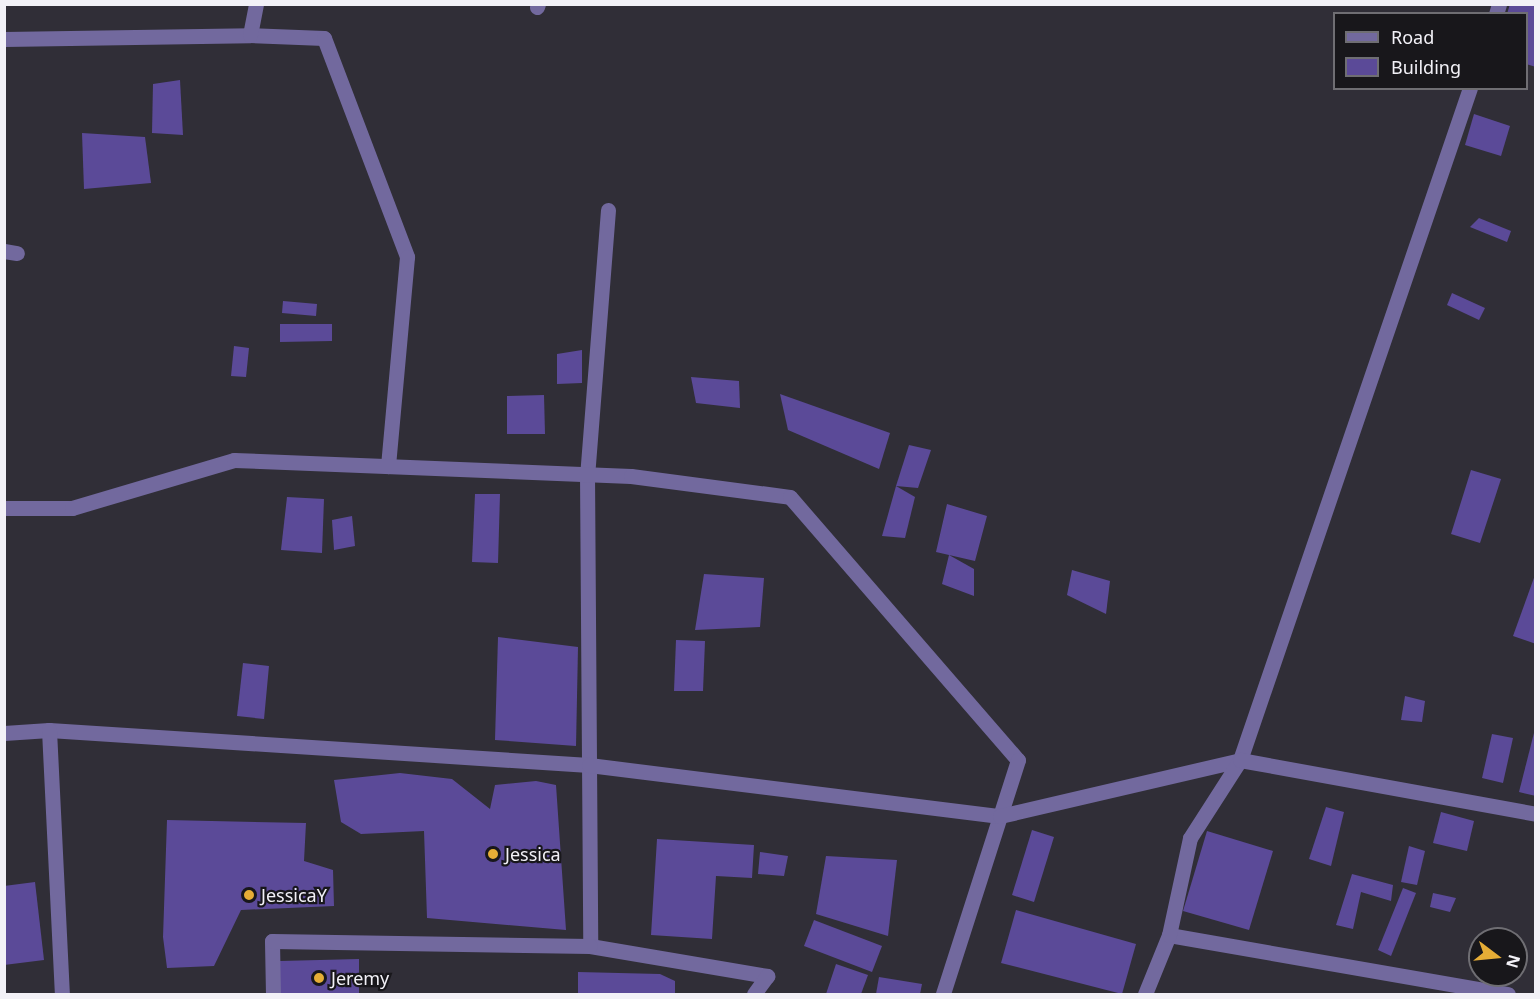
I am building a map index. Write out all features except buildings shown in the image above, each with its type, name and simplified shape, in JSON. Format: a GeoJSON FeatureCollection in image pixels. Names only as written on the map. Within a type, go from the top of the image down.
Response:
{"type":"FeatureCollection","features":[{"type":"Feature","properties":{"kind":"street"},"geometry":{"type":"LineString","coordinates":[[250,35],[256,4]]}},
{"type":"Feature","properties":{"kind":"street"},"geometry":{"type":"LineString","coordinates":[[4,39],[250,35],[324,38],[407,257],[388,466]]}},
{"type":"Feature","properties":{"kind":"street"},"geometry":{"type":"LineString","coordinates":[[1145,994],[1169,935],[1190,838],[1240,760],[1469,90]]}},
{"type":"Feature","properties":{"kind":"street"},"geometry":{"type":"LineString","coordinates":[[590,946],[587,474],[608,210]]}},
{"type":"Feature","properties":{"kind":"street"},"geometry":{"type":"LineString","coordinates":[[4,508],[72,508],[234,460],[631,476],[790,497],[1018,760],[943,994]]}},
{"type":"Feature","properties":{"kind":"street"},"geometry":{"type":"LineString","coordinates":[[4,733],[49,730],[589,765],[1000,816],[1240,760],[1536,814]]}},
{"type":"Feature","properties":{"kind":"street"},"geometry":{"type":"LineString","coordinates":[[49,730],[62,994]]}},
{"type":"Feature","properties":{"kind":"street"},"geometry":{"type":"LineString","coordinates":[[1169,935],[1508,994]]}},
{"type":"Feature","properties":{"kind":"street"},"geometry":{"type":"LineString","coordinates":[[273,994],[272,941],[590,946],[767,976],[754,994]]}},
{"type":"Feature","properties":{"kind":"place","name":"Jessica"},"geometry":{"type":"Point","coordinates":[493,854]}},
{"type":"Feature","properties":{"kind":"place","name":"JessicaY"},"geometry":{"type":"Point","coordinates":[249,895]}},
{"type":"Feature","properties":{"kind":"place","name":"Jeremy"},"geometry":{"type":"Point","coordinates":[319,978]}}]}
